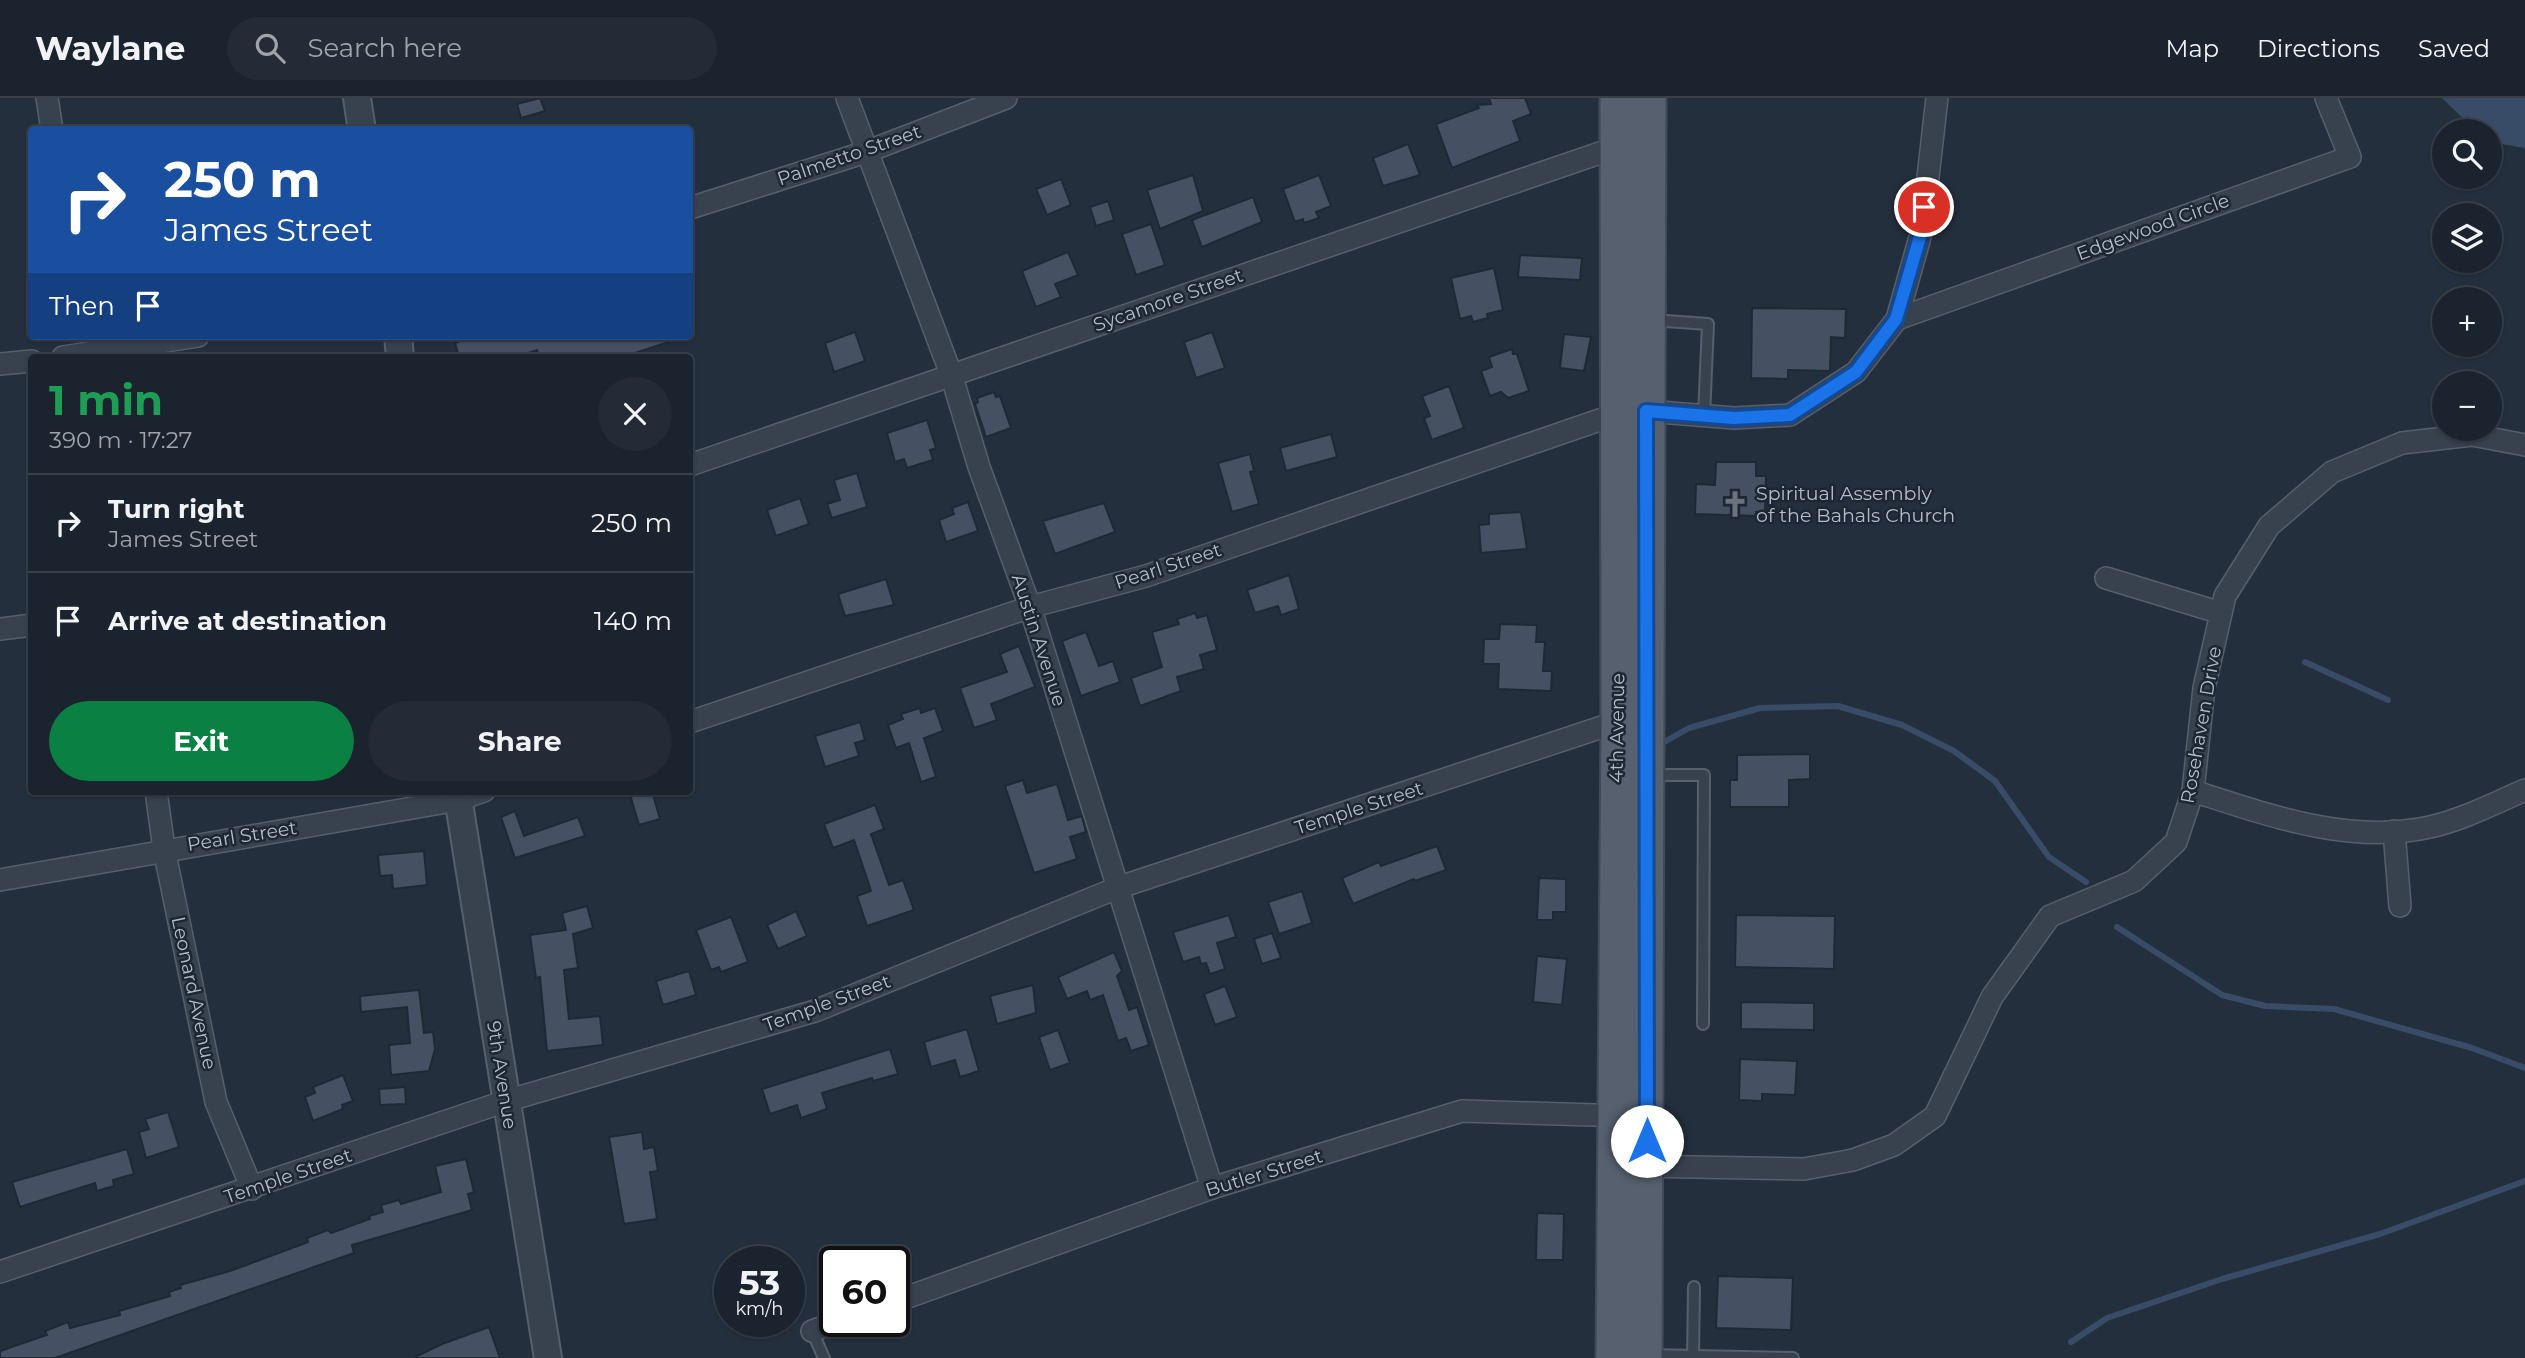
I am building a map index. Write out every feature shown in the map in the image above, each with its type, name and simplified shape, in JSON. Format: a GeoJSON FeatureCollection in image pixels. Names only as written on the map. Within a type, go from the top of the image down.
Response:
{"type":"FeatureCollection","features":[{"type":"Feature","properties":{"kind":"main road","name":"4th Avenue"},"geometry":{"type":"LineString","coordinates":[[1617,98],[1615,148],[1632,412],[1633,717],[1614,1116],[1614,1166],[1634,1357]]}},
{"type":"Feature","properties":{"kind":"main road","name":"4th Avenue"},"geometry":{"type":"LineString","coordinates":[[1632,412],[1647,320],[1649,98]]}},
{"type":"Feature","properties":{"kind":"main road","name":"4th Avenue"},"geometry":{"type":"LineString","coordinates":[[1633,717],[1647,775],[1647,1166],[1634,1357]]}},
{"type":"Feature","properties":{"kind":"street"},"geometry":{"type":"LineString","coordinates":[[47,98],[51,126]]}},
{"type":"Feature","properties":{"kind":"street"},"geometry":{"type":"LineString","coordinates":[[357,98],[361,126]]}},
{"type":"Feature","properties":{"kind":"street","name":"Austin Avenue"},"geometry":{"type":"LineString","coordinates":[[847,98],[951,374],[979,467],[1030,607],[1212,1188]]}},
{"type":"Feature","properties":{"kind":"street","name":"Palmetto Street"},"geometry":{"type":"LineString","coordinates":[[693,207],[866,152],[1006,98]]}},
{"type":"Feature","properties":{"kind":"street"},"geometry":{"type":"LineString","coordinates":[[1632,412],[1734,418],[1790,415],[1856,372],[1896,319],[1922,230],[1937,98]]}},
{"type":"Feature","properties":{"kind":"street","name":"Edgewood Circle"},"geometry":{"type":"LineString","coordinates":[[1896,319],[2350,157],[2326,98]]}},
{"type":"Feature","properties":{"kind":"street","name":"Sycamore Street"},"geometry":{"type":"LineString","coordinates":[[693,464],[1648,137]]}},
{"type":"Feature","properties":{"kind":"street"},"geometry":{"type":"LineString","coordinates":[[74,354],[91,349],[165,340]]}},
{"type":"Feature","properties":{"kind":"street"},"geometry":{"type":"LineString","coordinates":[[0,364],[28,360]]}},
{"type":"Feature","properties":{"kind":"street","name":"Pearl Street"},"geometry":{"type":"LineString","coordinates":[[693,721],[1030,607],[1146,576],[1632,412]]}},
{"type":"Feature","properties":{"kind":"street","name":"Rosehaven Drive"},"geometry":{"type":"LineString","coordinates":[[1614,1166],[1804,1169],[1853,1160],[1894,1145],[1935,1116],[1992,997],[2050,916],[2134,881],[2176,842],[2193,791],[2204,688],[2225,596],[2269,526],[2332,472],[2402,443],[2472,435],[2525,444]]}},
{"type":"Feature","properties":{"kind":"street"},"geometry":{"type":"LineString","coordinates":[[2106,578],[2221,613]]}},
{"type":"Feature","properties":{"kind":"street"},"geometry":{"type":"LineString","coordinates":[[0,629],[28,626]]}},
{"type":"Feature","properties":{"kind":"street","name":"Temple Street"},"geometry":{"type":"LineString","coordinates":[[0,1272],[506,1101],[815,1011],[1117,888],[1633,717]]}},
{"type":"Feature","properties":{"kind":"street"},"geometry":{"type":"LineString","coordinates":[[2193,791],[2308,824],[2364,834],[2430,827],[2525,790]]}},
{"type":"Feature","properties":{"kind":"street","name":"Leonard Avenue"},"geometry":{"type":"LineString","coordinates":[[156,795],[163,849],[216,1102],[252,1189]]}},
{"type":"Feature","properties":{"kind":"street","name":"Pearl Street"},"geometry":{"type":"LineString","coordinates":[[0,880],[458,795]]}},
{"type":"Feature","properties":{"kind":"street","name":"9th Avenue"},"geometry":{"type":"LineString","coordinates":[[458,795],[548,1358]]}},
{"type":"Feature","properties":{"kind":"street"},"geometry":{"type":"LineString","coordinates":[[2394,831],[2400,906]]}},
{"type":"Feature","properties":{"kind":"street","name":"Butler Street"},"geometry":{"type":"LineString","coordinates":[[910,1296],[1212,1188],[1462,1111],[1646,1116]]}},
{"type":"Feature","properties":{"kind":"street"},"geometry":{"type":"LineString","coordinates":[[812,1331],[819,1328]]}},
{"type":"Feature","properties":{"kind":"lane"},"geometry":{"type":"LineString","coordinates":[[1647,320],[1708,324],[1704,416]]}},
{"type":"Feature","properties":{"kind":"lane"},"geometry":{"type":"LineString","coordinates":[[1647,775],[1704,775],[1703,1024]]}},
{"type":"Feature","properties":{"kind":"lane"},"geometry":{"type":"LineString","coordinates":[[1693,1357],[1694,1287]]}},
{"type":"Feature","properties":{"kind":"lane"},"geometry":{"type":"LineString","coordinates":[[812,1331],[824,1358]]}},
{"type":"Feature","properties":{"kind":"lane"},"geometry":{"type":"LineString","coordinates":[[1634,1357],[1793,1358]]}},
{"type":"Feature","properties":{"kind":"water"},"geometry":{"type":"Polygon","coordinates":[[[2442,98],[2525,98],[2525,148],[2502,144],[2502,119],[2464,119],[2442,98]]]}},
{"type":"Feature","properties":{"kind":"building"},"geometry":{"type":"Polygon","coordinates":[[[540,98],[545,111],[521,118],[517,104],[540,98]]]}},
{"type":"Feature","properties":{"kind":"building"},"geometry":{"type":"Polygon","coordinates":[[[1489,98],[1525,98],[1531,114],[1513,121],[1520,141],[1452,168],[1436,124],[1479,108],[1477,105],[1491,104],[1489,98]]]}},
{"type":"Feature","properties":{"kind":"building"},"geometry":{"type":"Polygon","coordinates":[[[1408,144],[1420,175],[1383,186],[1373,158],[1408,144]]]}},
{"type":"Feature","properties":{"kind":"building"},"geometry":{"type":"Polygon","coordinates":[[[1193,175],[1203,211],[1160,229],[1147,190],[1193,175]]]}},
{"type":"Feature","properties":{"kind":"building"},"geometry":{"type":"Polygon","coordinates":[[[1319,175],[1331,206],[1316,212],[1319,218],[1304,223],[1303,219],[1295,222],[1283,189],[1319,175]]]}},
{"type":"Feature","properties":{"kind":"building"},"geometry":{"type":"Polygon","coordinates":[[[1061,179],[1071,205],[1047,215],[1036,189],[1061,179]]]}},
{"type":"Feature","properties":{"kind":"building"},"geometry":{"type":"Polygon","coordinates":[[[1253,197],[1262,222],[1202,247],[1192,220],[1253,197]]]}},
{"type":"Feature","properties":{"kind":"building"},"geometry":{"type":"Polygon","coordinates":[[[1108,201],[1114,220],[1096,226],[1090,207],[1108,201]]]}},
{"type":"Feature","properties":{"kind":"building"},"geometry":{"type":"Polygon","coordinates":[[[1151,224],[1165,265],[1136,275],[1122,234],[1151,224]]]}},
{"type":"Feature","properties":{"kind":"building"},"geometry":{"type":"Polygon","coordinates":[[[1068,252],[1078,275],[1055,284],[1061,297],[1036,307],[1022,271],[1068,252]]]}},
{"type":"Feature","properties":{"kind":"building"},"geometry":{"type":"Polygon","coordinates":[[[1520,255],[1582,258],[1580,280],[1518,277],[1520,255]]]}},
{"type":"Feature","properties":{"kind":"building"},"geometry":{"type":"Polygon","coordinates":[[[1494,268],[1503,310],[1487,314],[1488,318],[1473,322],[1471,316],[1460,319],[1451,278],[1494,268]]]}},
{"type":"Feature","properties":{"kind":"building"},"geometry":{"type":"Polygon","coordinates":[[[1752,308],[1846,309],[1845,338],[1831,337],[1830,371],[1788,370],[1788,379],[1751,378],[1752,308]]]}},
{"type":"Feature","properties":{"kind":"building"},"geometry":{"type":"Polygon","coordinates":[[[855,332],[865,361],[834,372],[825,343],[855,332]]]}},
{"type":"Feature","properties":{"kind":"building"},"geometry":{"type":"Polygon","coordinates":[[[1212,332],[1225,368],[1196,378],[1184,342],[1212,332]]]}},
{"type":"Feature","properties":{"kind":"building"},"geometry":{"type":"Polygon","coordinates":[[[1564,334],[1591,337],[1584,371],[1560,368],[1564,334]]]}},
{"type":"Feature","properties":{"kind":"building"},"geometry":{"type":"Polygon","coordinates":[[[463,340],[675,340],[632,354],[538,354],[537,350],[526,354],[458,354],[455,343],[463,340]]]}},
{"type":"Feature","properties":{"kind":"building"},"geometry":{"type":"Polygon","coordinates":[[[1512,349],[1513,354],[1517,354],[1529,391],[1508,398],[1501,392],[1490,396],[1481,371],[1492,367],[1489,357],[1512,349]]]}},
{"type":"Feature","properties":{"kind":"building"},"geometry":{"type":"Polygon","coordinates":[[[1449,386],[1464,428],[1432,440],[1424,418],[1430,416],[1422,396],[1449,386]]]}},
{"type":"Feature","properties":{"kind":"building"},"geometry":{"type":"Polygon","coordinates":[[[994,392],[996,397],[1000,396],[1011,428],[986,437],[975,404],[978,402],[977,398],[994,392]]]}},
{"type":"Feature","properties":{"kind":"building"},"geometry":{"type":"Polygon","coordinates":[[[927,420],[936,448],[930,450],[933,460],[907,468],[904,459],[895,462],[887,433],[927,420]]]}},
{"type":"Feature","properties":{"kind":"building"},"geometry":{"type":"Polygon","coordinates":[[[1331,434],[1337,457],[1286,471],[1280,448],[1331,434]]]}},
{"type":"Feature","properties":{"kind":"building"},"geometry":{"type":"Polygon","coordinates":[[[1250,454],[1254,471],[1250,472],[1259,504],[1232,512],[1218,463],[1250,454]]]}},
{"type":"Feature","properties":{"kind":"building"},"geometry":{"type":"Polygon","coordinates":[[[1716,462],[1756,462],[1756,476],[1766,476],[1765,512],[1756,512],[1757,516],[1695,514],[1696,484],[1715,485],[1716,462]]]}},
{"type":"Feature","properties":{"kind":"building"},"geometry":{"type":"Polygon","coordinates":[[[857,473],[867,507],[832,518],[827,504],[840,500],[834,480],[857,473]]]}},
{"type":"Feature","properties":{"kind":"building"},"geometry":{"type":"Polygon","coordinates":[[[800,498],[809,524],[776,536],[767,510],[800,498]]]}},
{"type":"Feature","properties":{"kind":"building"},"geometry":{"type":"Polygon","coordinates":[[[968,502],[978,531],[946,542],[939,520],[954,514],[952,508],[968,502]]]}},
{"type":"Feature","properties":{"kind":"building"},"geometry":{"type":"Polygon","coordinates":[[[1104,503],[1115,532],[1055,554],[1043,521],[1104,503]]]}},
{"type":"Feature","properties":{"kind":"building"},"geometry":{"type":"Polygon","coordinates":[[[1521,512],[1527,549],[1481,553],[1479,525],[1489,524],[1489,514],[1521,512]]]}},
{"type":"Feature","properties":{"kind":"building"},"geometry":{"type":"Polygon","coordinates":[[[1289,575],[1299,609],[1281,615],[1278,606],[1255,613],[1247,590],[1289,575]]]}},
{"type":"Feature","properties":{"kind":"building"},"geometry":{"type":"Polygon","coordinates":[[[886,579],[894,605],[845,616],[838,594],[886,579]]]}},
{"type":"Feature","properties":{"kind":"building"},"geometry":{"type":"Polygon","coordinates":[[[1195,613],[1197,618],[1207,615],[1217,650],[1200,655],[1204,669],[1177,677],[1181,691],[1140,706],[1131,678],[1162,667],[1152,632],[1179,624],[1177,619],[1195,613]]]}},
{"type":"Feature","properties":{"kind":"building"},"geometry":{"type":"Polygon","coordinates":[[[1500,624],[1537,625],[1536,642],[1545,642],[1543,671],[1552,671],[1551,691],[1498,689],[1499,664],[1483,664],[1484,639],[1499,639],[1500,624]]]}},
{"type":"Feature","properties":{"kind":"building"},"geometry":{"type":"Polygon","coordinates":[[[1086,632],[1099,666],[1113,661],[1120,682],[1081,696],[1062,641],[1086,632]]]}},
{"type":"Feature","properties":{"kind":"building"},"geometry":{"type":"Polygon","coordinates":[[[1019,646],[1035,687],[991,704],[997,720],[974,728],[960,688],[1007,672],[1000,654],[1019,646]]]}},
{"type":"Feature","properties":{"kind":"building"},"geometry":{"type":"Polygon","coordinates":[[[920,708],[921,713],[935,708],[943,731],[924,738],[936,777],[921,782],[909,743],[896,748],[888,725],[903,719],[901,714],[920,708]]]}},
{"type":"Feature","properties":{"kind":"building"},"geometry":{"type":"Polygon","coordinates":[[[860,722],[865,740],[855,743],[859,756],[825,767],[815,736],[860,722]]]}},
{"type":"Feature","properties":{"kind":"building"},"geometry":{"type":"Polygon","coordinates":[[[1810,754],[1810,779],[1789,780],[1789,807],[1730,807],[1730,780],[1737,780],[1737,755],[1810,754]]]}},
{"type":"Feature","properties":{"kind":"building"},"geometry":{"type":"Polygon","coordinates":[[[1023,780],[1027,793],[1057,784],[1068,820],[1082,816],[1086,832],[1070,837],[1077,859],[1034,873],[1005,786],[1023,780]]]}},
{"type":"Feature","properties":{"kind":"building"},"geometry":{"type":"Polygon","coordinates":[[[630,795],[653,795],[660,819],[639,825],[630,795]]]}},
{"type":"Feature","properties":{"kind":"building"},"geometry":{"type":"Polygon","coordinates":[[[875,805],[884,829],[871,834],[889,885],[903,880],[914,910],[867,926],[857,896],[871,891],[854,840],[833,848],[824,824],[875,805]]]}},
{"type":"Feature","properties":{"kind":"building"},"geometry":{"type":"Polygon","coordinates":[[[515,811],[524,836],[578,817],[585,836],[515,858],[501,817],[515,811]]]}},
{"type":"Feature","properties":{"kind":"building"},"geometry":{"type":"Polygon","coordinates":[[[1437,846],[1446,870],[1415,881],[1414,879],[1353,904],[1342,878],[1379,862],[1381,866],[1437,846]]]}},
{"type":"Feature","properties":{"kind":"building"},"geometry":{"type":"Polygon","coordinates":[[[424,851],[427,885],[393,889],[392,875],[380,876],[378,855],[424,851]]]}},
{"type":"Feature","properties":{"kind":"building"},"geometry":{"type":"Polygon","coordinates":[[[1539,878],[1566,879],[1566,912],[1553,912],[1553,920],[1537,920],[1539,878]]]}},
{"type":"Feature","properties":{"kind":"building"},"geometry":{"type":"Polygon","coordinates":[[[1302,891],[1312,923],[1279,934],[1268,902],[1302,891]]]}},
{"type":"Feature","properties":{"kind":"building"},"geometry":{"type":"Polygon","coordinates":[[[587,906],[593,928],[573,934],[578,968],[564,970],[569,1019],[600,1016],[603,1045],[547,1051],[540,977],[536,978],[530,935],[566,930],[562,913],[587,906]]]}},
{"type":"Feature","properties":{"kind":"building"},"geometry":{"type":"Polygon","coordinates":[[[796,911],[807,936],[778,949],[767,925],[796,911]]]}},
{"type":"Feature","properties":{"kind":"building"},"geometry":{"type":"Polygon","coordinates":[[[1229,915],[1236,937],[1217,943],[1225,969],[1210,974],[1206,963],[1201,964],[1199,957],[1183,962],[1173,932],[1229,915]]]}},
{"type":"Feature","properties":{"kind":"building"},"geometry":{"type":"Polygon","coordinates":[[[1736,915],[1835,916],[1834,969],[1735,967],[1736,915]]]}},
{"type":"Feature","properties":{"kind":"building"},"geometry":{"type":"Polygon","coordinates":[[[731,917],[748,962],[721,972],[719,967],[711,970],[696,930],[731,917]]]}},
{"type":"Feature","properties":{"kind":"building"},"geometry":{"type":"Polygon","coordinates":[[[1272,933],[1281,958],[1262,964],[1254,939],[1272,933]]]}},
{"type":"Feature","properties":{"kind":"building"},"geometry":{"type":"Polygon","coordinates":[[[1114,952],[1122,971],[1117,976],[1129,1010],[1137,1007],[1149,1045],[1131,1051],[1126,1038],[1118,1041],[1103,995],[1090,1000],[1087,991],[1067,999],[1058,977],[1114,952]]]}},
{"type":"Feature","properties":{"kind":"building"},"geometry":{"type":"Polygon","coordinates":[[[1537,956],[1567,959],[1562,1005],[1533,1002],[1537,956]]]}},
{"type":"Feature","properties":{"kind":"building"},"geometry":{"type":"Polygon","coordinates":[[[689,971],[696,995],[663,1005],[656,981],[689,971]]]}},
{"type":"Feature","properties":{"kind":"building"},"geometry":{"type":"Polygon","coordinates":[[[1033,985],[1036,1013],[997,1024],[990,996],[1033,985]]]}},
{"type":"Feature","properties":{"kind":"building"},"geometry":{"type":"Polygon","coordinates":[[[1225,986],[1237,1017],[1215,1025],[1204,994],[1225,986]]]}},
{"type":"Feature","properties":{"kind":"building"},"geometry":{"type":"Polygon","coordinates":[[[419,990],[424,1033],[433,1032],[435,1049],[429,1071],[391,1075],[389,1045],[410,1043],[407,1007],[361,1012],[360,996],[419,990]]]}},
{"type":"Feature","properties":{"kind":"building"},"geometry":{"type":"Polygon","coordinates":[[[1741,1002],[1814,1003],[1814,1030],[1741,1029],[1741,1002]]]}},
{"type":"Feature","properties":{"kind":"building"},"geometry":{"type":"Polygon","coordinates":[[[967,1029],[979,1071],[960,1077],[955,1060],[931,1067],[924,1042],[967,1029]]]}},
{"type":"Feature","properties":{"kind":"building"},"geometry":{"type":"Polygon","coordinates":[[[1058,1030],[1070,1063],[1050,1070],[1039,1037],[1058,1030]]]}},
{"type":"Feature","properties":{"kind":"building"},"geometry":{"type":"Polygon","coordinates":[[[890,1049],[898,1074],[873,1081],[872,1078],[822,1093],[827,1109],[801,1118],[797,1105],[770,1114],[762,1089],[890,1049]]]}},
{"type":"Feature","properties":{"kind":"building"},"geometry":{"type":"Polygon","coordinates":[[[1740,1059],[1797,1061],[1795,1095],[1762,1094],[1762,1101],[1739,1100],[1740,1059]]]}},
{"type":"Feature","properties":{"kind":"building"},"geometry":{"type":"Polygon","coordinates":[[[343,1075],[353,1101],[342,1105],[343,1109],[313,1121],[305,1097],[315,1093],[313,1087],[343,1075]]]}},
{"type":"Feature","properties":{"kind":"building"},"geometry":{"type":"Polygon","coordinates":[[[405,1087],[406,1104],[380,1105],[379,1089],[405,1087]]]}},
{"type":"Feature","properties":{"kind":"building"},"geometry":{"type":"Polygon","coordinates":[[[168,1112],[179,1147],[146,1158],[139,1132],[149,1129],[145,1119],[168,1112]]]}},
{"type":"Feature","properties":{"kind":"building"},"geometry":{"type":"Polygon","coordinates":[[[642,1132],[644,1149],[654,1147],[658,1171],[650,1172],[657,1219],[624,1224],[609,1137],[642,1132]]]}},
{"type":"Feature","properties":{"kind":"building"},"geometry":{"type":"Polygon","coordinates":[[[127,1149],[134,1174],[113,1180],[114,1186],[97,1191],[95,1183],[20,1207],[12,1182],[127,1149]]]}},
{"type":"Feature","properties":{"kind":"building"},"geometry":{"type":"Polygon","coordinates":[[[466,1159],[474,1192],[468,1194],[472,1210],[352,1245],[354,1253],[55,1358],[0,1358],[0,1351],[47,1335],[45,1331],[68,1322],[70,1328],[120,1315],[119,1311],[170,1296],[169,1292],[181,1288],[180,1285],[230,1271],[308,1242],[307,1238],[328,1230],[331,1233],[370,1219],[369,1216],[383,1212],[381,1205],[399,1200],[401,1204],[441,1192],[435,1166],[466,1159]]]}},
{"type":"Feature","properties":{"kind":"building"},"geometry":{"type":"Polygon","coordinates":[[[1537,1213],[1564,1214],[1563,1260],[1536,1260],[1537,1213]]]}},
{"type":"Feature","properties":{"kind":"building"},"geometry":{"type":"Polygon","coordinates":[[[1718,1276],[1793,1278],[1791,1330],[1716,1328],[1718,1276]]]}},
{"type":"Feature","properties":{"kind":"building"},"geometry":{"type":"Polygon","coordinates":[[[489,1327],[500,1358],[413,1358],[442,1344],[489,1327]]]}},
{"type":"Feature","properties":{"kind":"waterway"},"geometry":{"type":"LineString","coordinates":[[2305,662],[2388,700]]}},
{"type":"Feature","properties":{"kind":"waterway"},"geometry":{"type":"LineString","coordinates":[[1659,745],[1689,728],[1760,708],[1838,706],[1902,725],[1954,751],[1995,781],[2049,857],[2086,882]]}},
{"type":"Feature","properties":{"kind":"waterway"},"geometry":{"type":"LineString","coordinates":[[2117,927],[2222,995],[2265,1006],[2334,1009],[2472,1048],[2525,1068]]}},
{"type":"Feature","properties":{"kind":"waterway"},"geometry":{"type":"LineString","coordinates":[[2071,1342],[2107,1318],[2222,1279],[2380,1234],[2525,1181]]}},
{"type":"Feature","properties":{"kind":"place","name":"Spiritual Assembly of the Bahals Church"},"geometry":{"type":"Point","coordinates":[1735,504]}},
{"type":"Feature","properties":{"kind":"route"},"geometry":{"type":"LineString","coordinates":[[1647,1141],[1646,411],[1734,418],[1790,415],[1856,372],[1896,319],[1922,230],[1924,207]]}}]}
